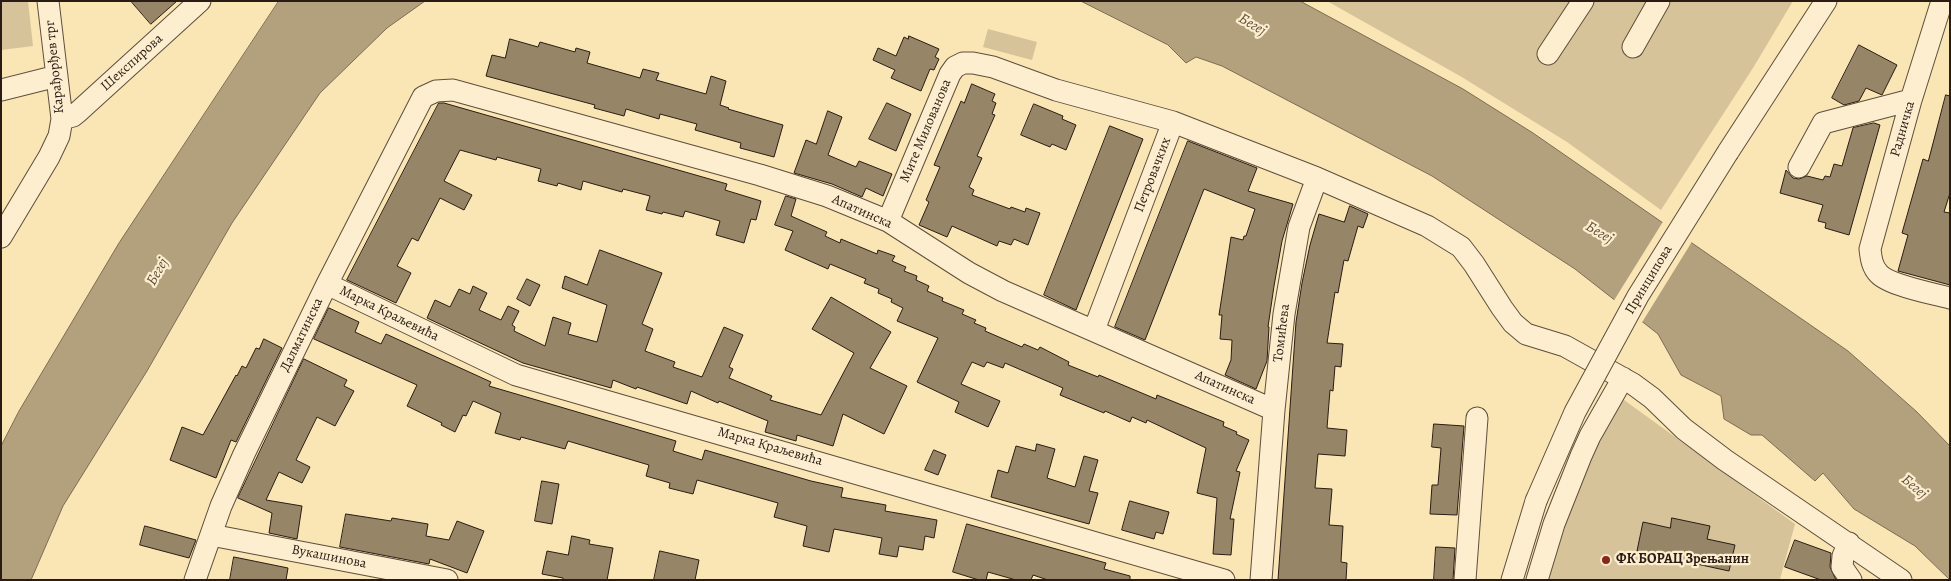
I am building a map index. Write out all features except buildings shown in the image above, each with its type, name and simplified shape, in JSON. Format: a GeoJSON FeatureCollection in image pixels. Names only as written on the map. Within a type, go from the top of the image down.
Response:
{"type":"FeatureCollection","features":[{"type":"Feature","properties":{"kind":"street","name":"Карађорђев трг"},"geometry":{"type":"LineString","coordinates":[[1,237],[56,144],[62,119],[48,1]]}},
{"type":"Feature","properties":{"kind":"street","name":"Шекспирова"},"geometry":{"type":"LineString","coordinates":[[62,119],[73,116],[78,112],[200,1]]}},
{"type":"Feature","properties":{"kind":"street"},"geometry":{"type":"LineString","coordinates":[[1548,54],[1583,1]]}},
{"type":"Feature","properties":{"kind":"street"},"geometry":{"type":"LineString","coordinates":[[1633,47],[1659,1]]}},
{"type":"Feature","properties":{"kind":"street","name":"Принципова"},"geometry":{"type":"LineString","coordinates":[[1512,580],[1536,501],[1575,412],[1638,296],[1826,1]]}},
{"type":"Feature","properties":{"kind":"street","name":"Радничка"},"geometry":{"type":"LineString","coordinates":[[1942,1],[1903,102],[1872,237],[1871,259],[1874,269],[1880,276],[1895,283],[1950,298]]}},
{"type":"Feature","properties":{"kind":"street","name":"Мите Милованова"},"geometry":{"type":"LineString","coordinates":[[888,221],[952,70],[963,63],[982,64]]}},
{"type":"Feature","properties":{"kind":"street","name":"Петровачких"},"geometry":{"type":"LineString","coordinates":[[982,64],[1056,90],[1173,122],[1094,330]]}},
{"type":"Feature","properties":{"kind":"street"},"geometry":{"type":"LineString","coordinates":[[1,90],[57,76]]}},
{"type":"Feature","properties":{"kind":"street","name":"Апатинска"},"geometry":{"type":"LineString","coordinates":[[424,97],[436,91],[453,90],[797,186],[888,221],[969,273],[995,286],[1274,410]]}},
{"type":"Feature","properties":{"kind":"street","name":"Далматинска"},"geometry":{"type":"LineString","coordinates":[[195,580],[211,534],[244,454],[327,284],[424,97]]}},
{"type":"Feature","properties":{"kind":"street"},"geometry":{"type":"LineString","coordinates":[[1799,167],[1823,123],[1903,102]]}},
{"type":"Feature","properties":{"kind":"street"},"geometry":{"type":"LineString","coordinates":[[1858,234],[1903,102]]}},
{"type":"Feature","properties":{"kind":"street"},"geometry":{"type":"LineString","coordinates":[[1173,122],[1317,178],[1427,226],[1461,247],[1502,308],[1526,334],[1565,346],[1623,378],[1652,398],[1684,429],[1725,460],[1901,580]]}},
{"type":"Feature","properties":{"kind":"street","name":"Томићева"},"geometry":{"type":"LineString","coordinates":[[1260,580],[1284,314],[1299,227],[1317,178]]}},
{"type":"Feature","properties":{"kind":"street","name":"Марка Краљевића"},"geometry":{"type":"LineString","coordinates":[[327,284],[516,375],[1224,580]]}},
{"type":"Feature","properties":{"kind":"street"},"geometry":{"type":"LineString","coordinates":[[1537,580],[1554,524],[1581,456],[1590,436],[1623,378]]}},
{"type":"Feature","properties":{"kind":"street"},"geometry":{"type":"LineString","coordinates":[[1465,580],[1477,418]]}},
{"type":"Feature","properties":{"kind":"street","name":"Вукашинова"},"geometry":{"type":"LineString","coordinates":[[211,534],[447,580]]}},
{"type":"Feature","properties":{"kind":"street"},"geometry":{"type":"LineString","coordinates":[[1848,543],[1843,556],[1842,567],[1851,580]]}},
{"type":"Feature","properties":{"kind":"shaded area"},"geometry":{"type":"Polygon","coordinates":[[[1,1],[28,1],[33,46],[1,50],[1,1]]]}},
{"type":"Feature","properties":{"kind":"shaded area"},"geometry":{"type":"Polygon","coordinates":[[[1327,1],[1793,1],[1753,68],[1661,210],[1567,142],[1460,76],[1327,1]]]}},
{"type":"Feature","properties":{"kind":"shaded area"},"geometry":{"type":"Polygon","coordinates":[[[988,29],[1037,42],[1032,60],[983,47],[988,29]]]}},
{"type":"Feature","properties":{"kind":"shaded area"},"geometry":{"type":"Polygon","coordinates":[[[1620,397],[1795,524],[1780,579],[1783,580],[1543,580],[1587,458],[1620,397]]]}},
{"type":"Feature","properties":{"kind":"water","name":"Бегеј"},"geometry":{"type":"Polygon","coordinates":[[[279,1],[425,1],[387,28],[320,93],[232,223],[147,371],[63,506],[31,580],[1,580],[1,446],[19,411],[119,243],[279,1]]]}},
{"type":"Feature","properties":{"kind":"water","name":"Бегеј"},"geometry":{"type":"Polygon","coordinates":[[[1081,1],[1300,1],[1463,89],[1533,133],[1848,351],[1917,412],[1950,446],[1950,580],[1915,546],[1854,509],[1823,473],[1815,481],[1762,435],[1751,435],[1724,419],[1721,396],[1681,375],[1658,334],[1575,269],[1432,176],[1222,66],[1196,57],[1186,63],[1168,45],[1081,1]]]}},
{"type":"Feature","properties":{"kind":"pier"},"geometry":{"type":"Polygon","coordinates":[[[1664,220],[1693,240],[1641,324],[1613,302],[1664,220]]]}},
{"type":"Feature","properties":{"kind":"place","name":"ФК БОРАЦ Зрењанин"},"geometry":{"type":"Point","coordinates":[1606,560]}}]}
